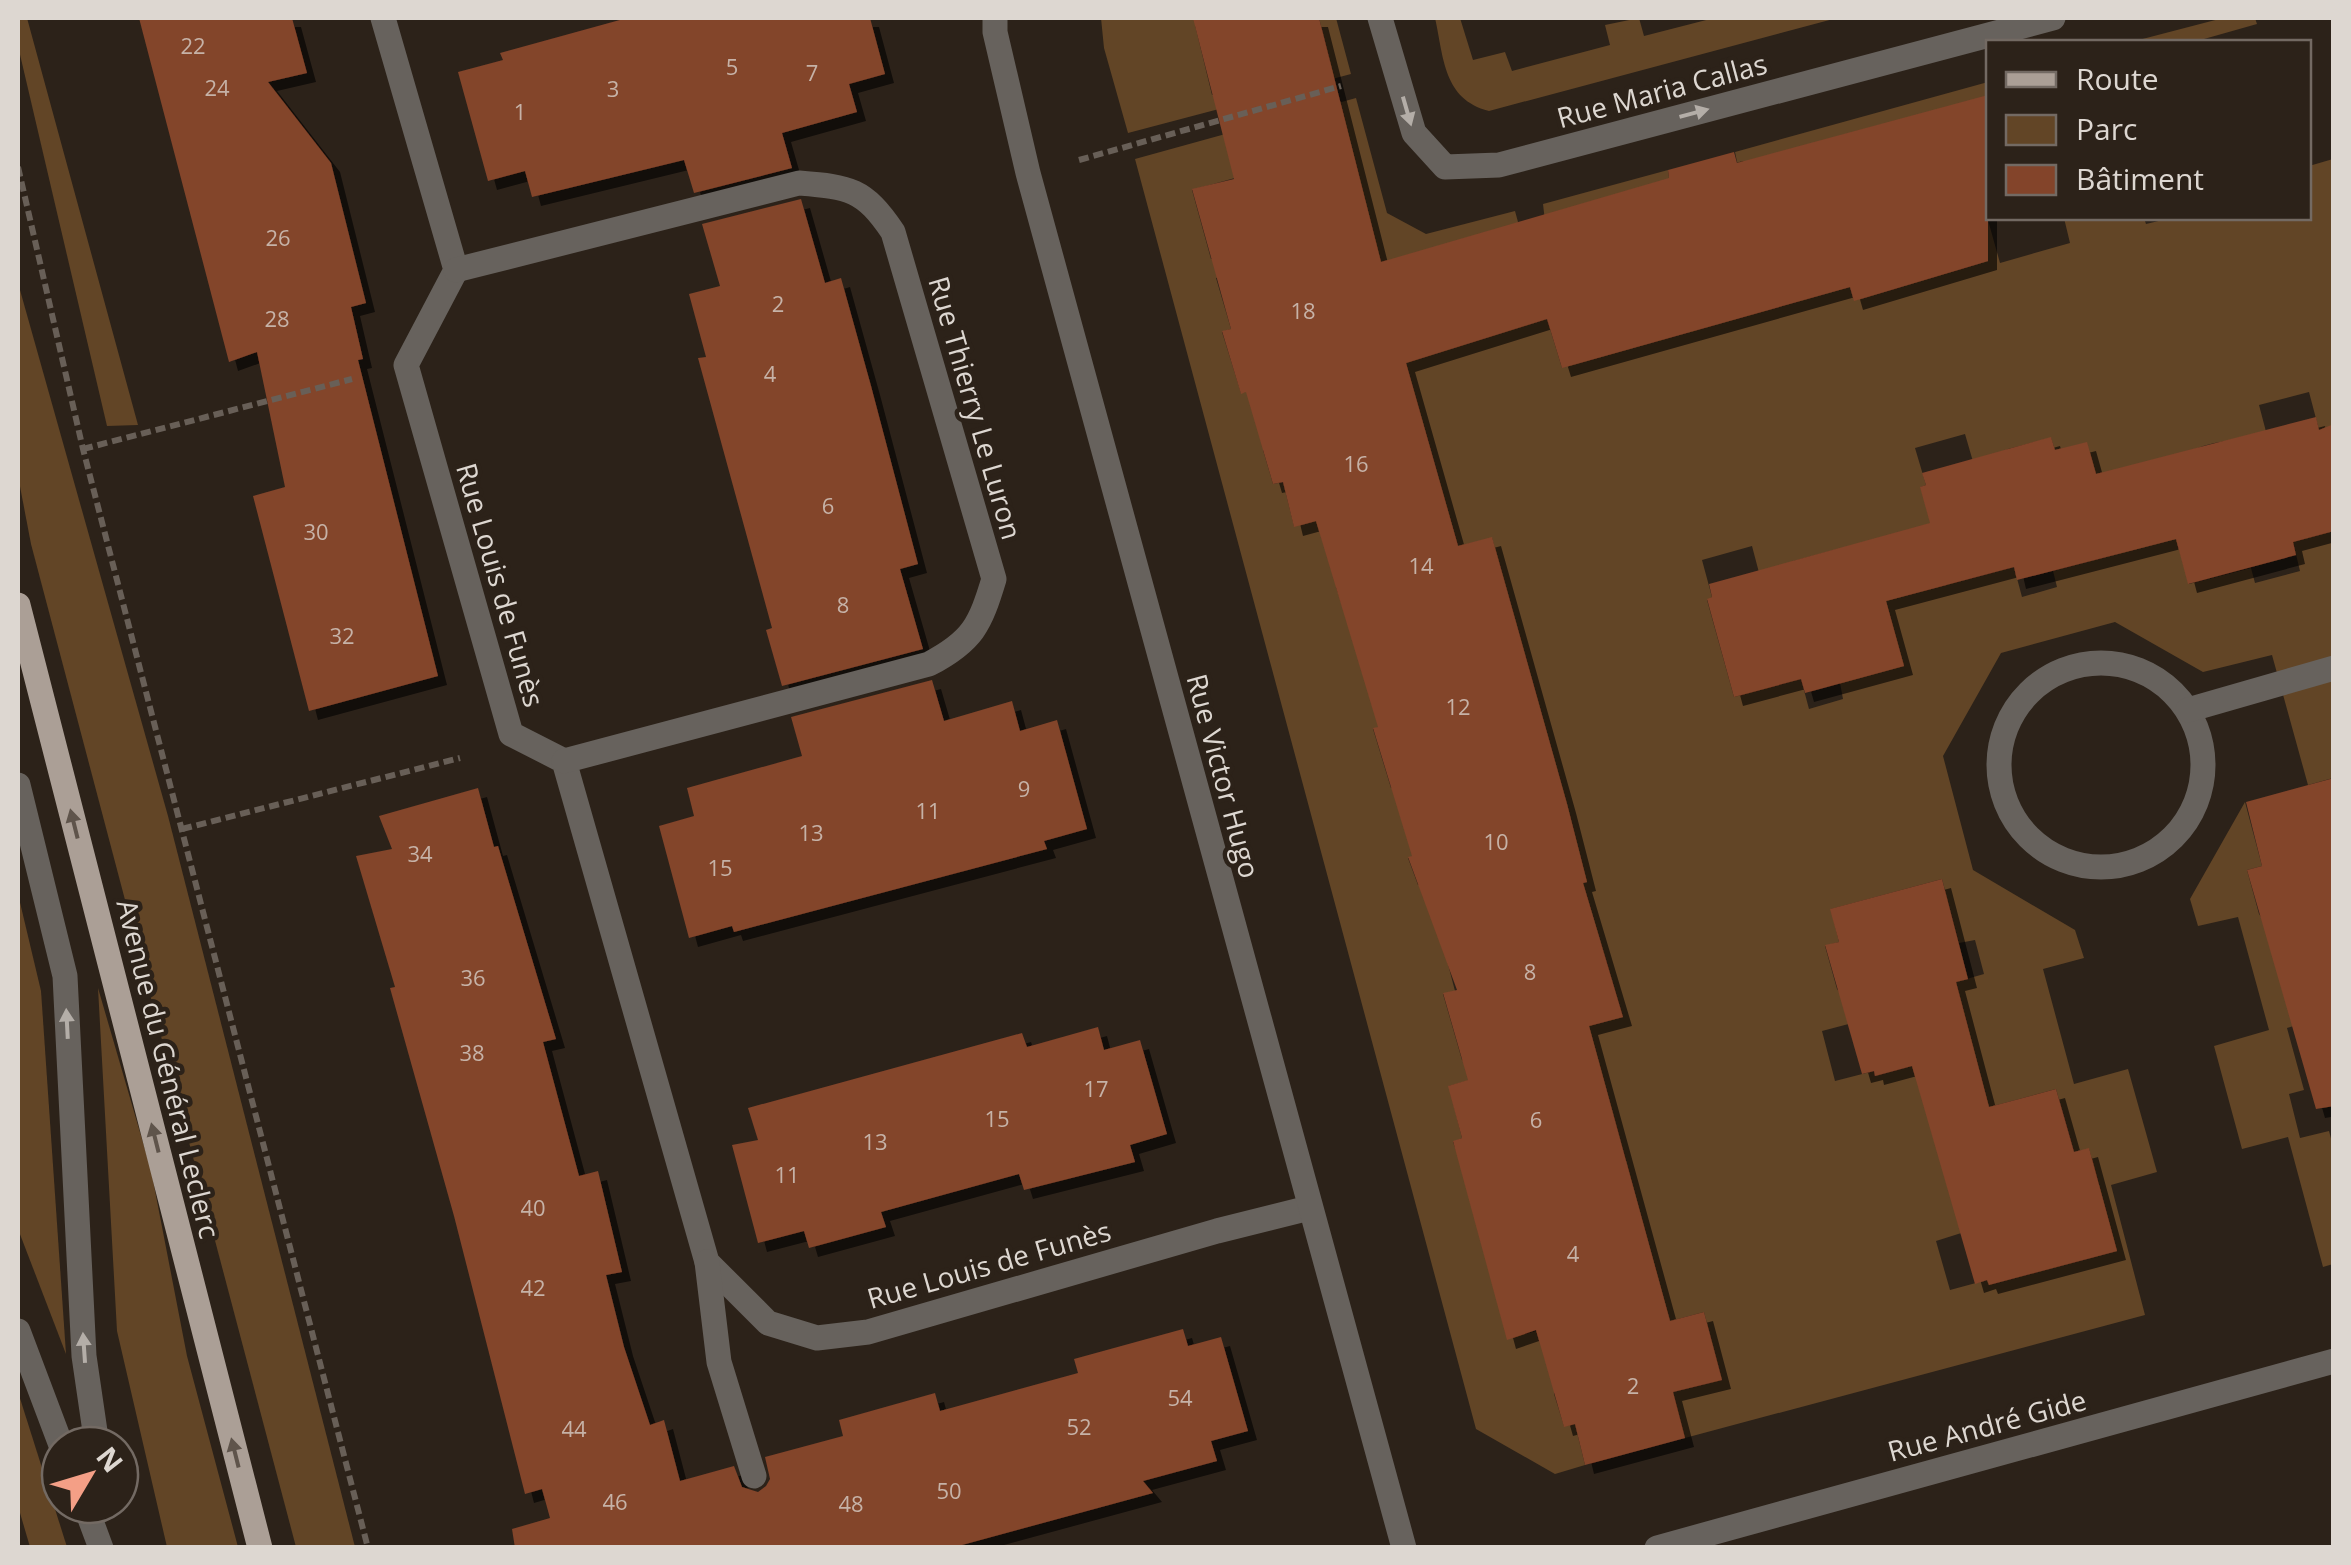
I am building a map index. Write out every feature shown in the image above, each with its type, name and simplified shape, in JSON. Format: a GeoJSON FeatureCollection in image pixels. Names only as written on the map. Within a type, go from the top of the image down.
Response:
{"type":"FeatureCollection","features":[{"type":"Feature","properties":{"kind":"main road","name":"Avenue du Général Leclerc"},"geometry":{"type":"LineString","coordinates":[[18,605],[260,1548]]}},
{"type":"Feature","properties":{"kind":"street"},"geometry":{"type":"LineString","coordinates":[[383,18],[456,270],[406,365]]}},
{"type":"Feature","properties":{"kind":"street","name":"Rue Victor Hugo"},"geometry":{"type":"LineString","coordinates":[[995,18],[1028,173],[1404,1548]]}},
{"type":"Feature","properties":{"kind":"street","name":"Rue Maria Callas"},"geometry":{"type":"LineString","coordinates":[[1380,18],[1414,133],[1445,167],[1499,165],[2054,18]]}},
{"type":"Feature","properties":{"kind":"street","name":"Rue Thierry Le Luron"},"geometry":{"type":"LineString","coordinates":[[456,270],[799,183],[838,186],[872,202],[892,232],[994,580],[982,618],[959,648],[930,664],[564,761]]}},
{"type":"Feature","properties":{"kind":"street","name":"Rue Louis de Funès"},"geometry":{"type":"LineString","coordinates":[[406,365],[511,734],[564,761],[707,1262],[720,1362],[754,1476]]}},
{"type":"Feature","properties":{"kind":"street"},"geometry":{"type":"LineString","coordinates":[[2106,662],[2138,668],[2166,685],[2188,710],[2201,740],[2204,773],[2196,805],[2179,833],[2153,854],[2122,866],[2088,867],[2054,856],[2026,835],[2007,806],[1999,772],[2002,738],[2016,706],[2042,681],[2072,666],[2106,662]]}},
{"type":"Feature","properties":{"kind":"street"},"geometry":{"type":"LineString","coordinates":[[2188,710],[2334,668]]}},
{"type":"Feature","properties":{"kind":"street"},"geometry":{"type":"LineString","coordinates":[[18,784],[64,976],[84,1356],[93,1425]]}},
{"type":"Feature","properties":{"kind":"street","name":"Rue Louis de Funès"},"geometry":{"type":"LineString","coordinates":[[707,1262],[768,1323],[817,1338],[868,1332],[1309,1208]]}},
{"type":"Feature","properties":{"kind":"street"},"geometry":{"type":"LineString","coordinates":[[18,1331],[54,1425]]}},
{"type":"Feature","properties":{"kind":"street","name":"Rue André Gide"},"geometry":{"type":"LineString","coordinates":[[1657,1548],[2334,1362]]}},
{"type":"Feature","properties":{"kind":"path"},"geometry":{"type":"LineString","coordinates":[[1028,173],[1396,71]]}},
{"type":"Feature","properties":{"kind":"path"},"geometry":{"type":"LineString","coordinates":[[18,167],[83,449],[368,1548]]}},
{"type":"Feature","properties":{"kind":"path"},"geometry":{"type":"LineString","coordinates":[[83,449],[406,365]]}},
{"type":"Feature","properties":{"kind":"path"},"geometry":{"type":"LineString","coordinates":[[182,829],[458,760],[511,734]]}},
{"type":"Feature","properties":{"kind":"green space"},"geometry":{"type":"Polygon","coordinates":[[[18,18],[27,18],[138,425],[107,426],[18,46],[18,18]]]}},
{"type":"Feature","properties":{"kind":"green space"},"geometry":{"type":"Polygon","coordinates":[[[1101,18],[1216,18],[1195,25],[1212,95],[1330,62],[1319,18],[1336,18],[1351,74],[1128,133],[1104,48],[1101,18]]]}},
{"type":"Feature","properties":{"kind":"green space"},"geometry":{"type":"Polygon","coordinates":[[[1435,18],[1460,18],[1473,60],[1505,52],[1512,71],[1610,45],[1605,25],[1639,18],[1644,36],[1714,18],[1837,18],[1489,111],[1462,97],[1454,87],[1444,62],[1435,18]]]}},
{"type":"Feature","properties":{"kind":"green space"},"geometry":{"type":"Polygon","coordinates":[[[2223,18],[2255,18],[2257,24],[2204,40],[2139,40],[2223,18]]]}},
{"type":"Feature","properties":{"kind":"green space"},"geometry":{"type":"Polygon","coordinates":[[[1986,83],[1986,220],[2000,263],[2070,243],[2064,220],[2145,220],[2146,224],[2163,220],[2311,220],[2311,165],[2333,159],[2333,460],[2325,428],[2319,430],[2309,392],[2259,405],[2269,443],[2210,444],[2158,473],[2189,584],[2251,568],[2255,583],[2300,571],[2293,542],[2333,531],[2333,778],[2308,785],[2272,655],[2203,672],[2115,622],[2001,653],[1943,756],[1973,870],[2075,930],[2084,958],[2043,969],[2074,1084],[2128,1069],[2157,1172],[2111,1185],[2145,1315],[1685,1438],[1673,1392],[1722,1380],[1704,1312],[1589,1343],[1626,1160],[1606,1090],[1516,1046],[1623,1016],[1601,944],[1555,957],[1512,610],[1492,538],[1444,550],[1327,106],[1356,98],[1387,213],[1426,234],[1515,211],[1518,222],[1500,333],[1547,319],[1562,368],[1543,204],[1668,170],[1669,178],[1739,171],[1735,152],[1986,83]],[[1965,434],[1915,448],[1926,485],[1921,487],[1947,585],[2014,567],[2022,597],[2057,587],[2053,571],[2117,554],[2051,438],[2008,449],[1976,472],[1965,434]],[[1752,546],[1702,560],[1712,597],[1707,600],[1734,697],[1801,679],[1809,709],[1843,699],[1838,549],[1794,561],[1762,584],[1752,546]],[[1942,879],[1831,909],[1839,942],[1825,946],[1837,989],[1860,1021],[1822,1031],[1835,1081],[1874,1071],[1875,1076],[1973,1050],[1956,982],[1984,974],[1975,940],[1959,943],[1942,879]],[[2056,1089],[1945,1119],[1974,1229],[1936,1241],[1950,1290],[1987,1280],[1990,1285],[2086,1259],[2069,1192],[2099,1184],[2089,1149],[2074,1152],[2056,1089]]]}},
{"type":"Feature","properties":{"kind":"green space"},"geometry":{"type":"Polygon","coordinates":[[[1229,133],[1242,176],[1192,190],[1211,259],[1276,260],[1216,278],[1231,329],[1222,332],[1241,393],[1274,385],[1263,450],[1273,484],[1283,482],[1294,526],[1341,514],[1336,587],[1383,726],[1373,729],[1391,788],[1408,785],[1419,854],[1408,858],[1418,885],[1427,884],[1455,991],[1443,994],[1462,1060],[1498,1072],[1449,1086],[1462,1138],[1453,1142],[1525,1334],[1563,1324],[1554,1394],[1564,1426],[1575,1424],[1585,1465],[1555,1474],[1476,1429],[1135,159],[1229,133]]]}},
{"type":"Feature","properties":{"kind":"green space"},"geometry":{"type":"Polygon","coordinates":[[[18,283],[168,816],[355,1547],[296,1547],[31,544],[18,476],[18,283]]]}},
{"type":"Feature","properties":{"kind":"green space"},"geometry":{"type":"Polygon","coordinates":[[[2245,802],[2262,866],[2247,870],[2259,914],[2333,1014],[2287,1028],[2304,1090],[2289,1094],[2300,1138],[2329,1131],[2333,1146],[2333,1264],[2323,1267],[2288,1137],[2242,1149],[2214,1046],[2269,1030],[2238,917],[2198,926],[2190,899],[2245,802]]]}},
{"type":"Feature","properties":{"kind":"green space"},"geometry":{"type":"Polygon","coordinates":[[[18,894],[41,991],[66,1354],[18,1229],[18,894]]]}},
{"type":"Feature","properties":{"kind":"green space"},"geometry":{"type":"Polygon","coordinates":[[[98,988],[151,1170],[187,1356],[238,1547],[167,1547],[117,1331],[98,988]]]}},
{"type":"Feature","properties":{"kind":"green space"},"geometry":{"type":"Polygon","coordinates":[[[18,1392],[40,1462],[40,1525],[60,1525],[67,1547],[30,1547],[18,1506],[18,1392]]]}},
{"type":"Feature","properties":{"kind":"building"},"geometry":{"type":"Polygon","coordinates":[[[139,18],[292,18],[307,73],[268,82],[331,163],[366,303],[351,307],[363,359],[358,360],[438,676],[309,711],[253,496],[285,487],[257,352],[229,362],[139,18]]]}},
{"type":"Feature","properties":{"kind":"building"},"geometry":{"type":"Polygon","coordinates":[[[627,18],[870,18],[885,74],[849,84],[857,112],[782,133],[792,168],[694,193],[684,160],[532,197],[525,171],[488,181],[458,72],[503,60],[500,53],[627,18]]]}},
{"type":"Feature","properties":{"kind":"building"},"geometry":{"type":"Polygon","coordinates":[[[1193,18],[1319,18],[1381,262],[1669,178],[1668,170],[1734,152],[1737,163],[1986,96],[1988,261],[1854,301],[1850,287],[1562,368],[1547,319],[1406,363],[1458,546],[1492,537],[1567,804],[1587,882],[1583,883],[1623,1017],[1589,1026],[1670,1321],[1704,1312],[1722,1380],[1673,1392],[1685,1438],[1585,1465],[1575,1424],[1564,1427],[1536,1330],[1507,1340],[1453,1141],[1462,1138],[1448,1086],[1468,1080],[1443,993],[1457,990],[1408,857],[1412,856],[1373,728],[1378,727],[1316,521],[1294,527],[1283,482],[1273,484],[1246,392],[1241,394],[1222,331],[1231,329],[1192,189],[1234,179],[1193,18]]]}},
{"type":"Feature","properties":{"kind":"building"},"geometry":{"type":"Polygon","coordinates":[[[801,199],[825,283],[841,278],[871,386],[918,564],[900,569],[923,649],[782,686],[766,630],[772,628],[698,358],[706,357],[689,294],[720,286],[702,224],[801,199]]]}},
{"type":"Feature","properties":{"kind":"building"},"geometry":{"type":"Polygon","coordinates":[[[2316,417],[2319,430],[2334,424],[2334,531],[2293,542],[2296,555],[2188,584],[2176,539],[2017,580],[2014,567],[1886,601],[1904,666],[1805,693],[1801,679],[1734,697],[1707,599],[1712,597],[1709,584],[1930,523],[1920,487],[1926,485],[1922,473],[2051,437],[2055,450],[2087,442],[2096,474],[2316,417]]]}},
{"type":"Feature","properties":{"kind":"building"},"geometry":{"type":"Polygon","coordinates":[[[932,680],[944,721],[1012,701],[1020,731],[1057,720],[1087,829],[1044,841],[1047,849],[734,932],[732,926],[689,938],[659,826],[694,816],[687,788],[802,756],[791,717],[932,680]]]}},
{"type":"Feature","properties":{"kind":"building"},"geometry":{"type":"Polygon","coordinates":[[[2334,778],[2334,1106],[2316,1109],[2247,870],[2262,866],[2246,802],[2334,778]]]}},
{"type":"Feature","properties":{"kind":"building"},"geometry":{"type":"Polygon","coordinates":[[[478,788],[556,1039],[543,1042],[579,1176],[598,1171],[622,1272],[606,1275],[624,1347],[650,1425],[664,1420],[680,1481],[734,1466],[742,1487],[758,1492],[770,1479],[765,1457],[843,1436],[839,1420],[935,1393],[940,1411],[1078,1373],[1074,1359],[1183,1329],[1188,1346],[1221,1337],[1248,1431],[1211,1441],[1217,1461],[1143,1481],[1153,1493],[951,1548],[515,1548],[512,1529],[550,1518],[542,1489],[525,1494],[454,1216],[390,988],[395,987],[356,856],[392,849],[379,816],[478,788]]]}},
{"type":"Feature","properties":{"kind":"building"},"geometry":{"type":"Polygon","coordinates":[[[1942,879],[1968,979],[1956,982],[1989,1107],[2056,1089],[2074,1152],[2089,1148],[2117,1251],[1989,1285],[1987,1280],[1975,1284],[1912,1066],[1875,1076],[1874,1071],[1862,1074],[1825,945],[1839,942],[1830,909],[1942,879]]]}},
{"type":"Feature","properties":{"kind":"building"},"geometry":{"type":"Polygon","coordinates":[[[1098,1027],[1104,1050],[1140,1040],[1167,1134],[1130,1145],[1135,1162],[1024,1190],[1019,1174],[881,1212],[886,1227],[809,1248],[804,1231],[758,1243],[732,1145],[758,1140],[748,1108],[1022,1033],[1027,1047],[1098,1027]]]}}]}
